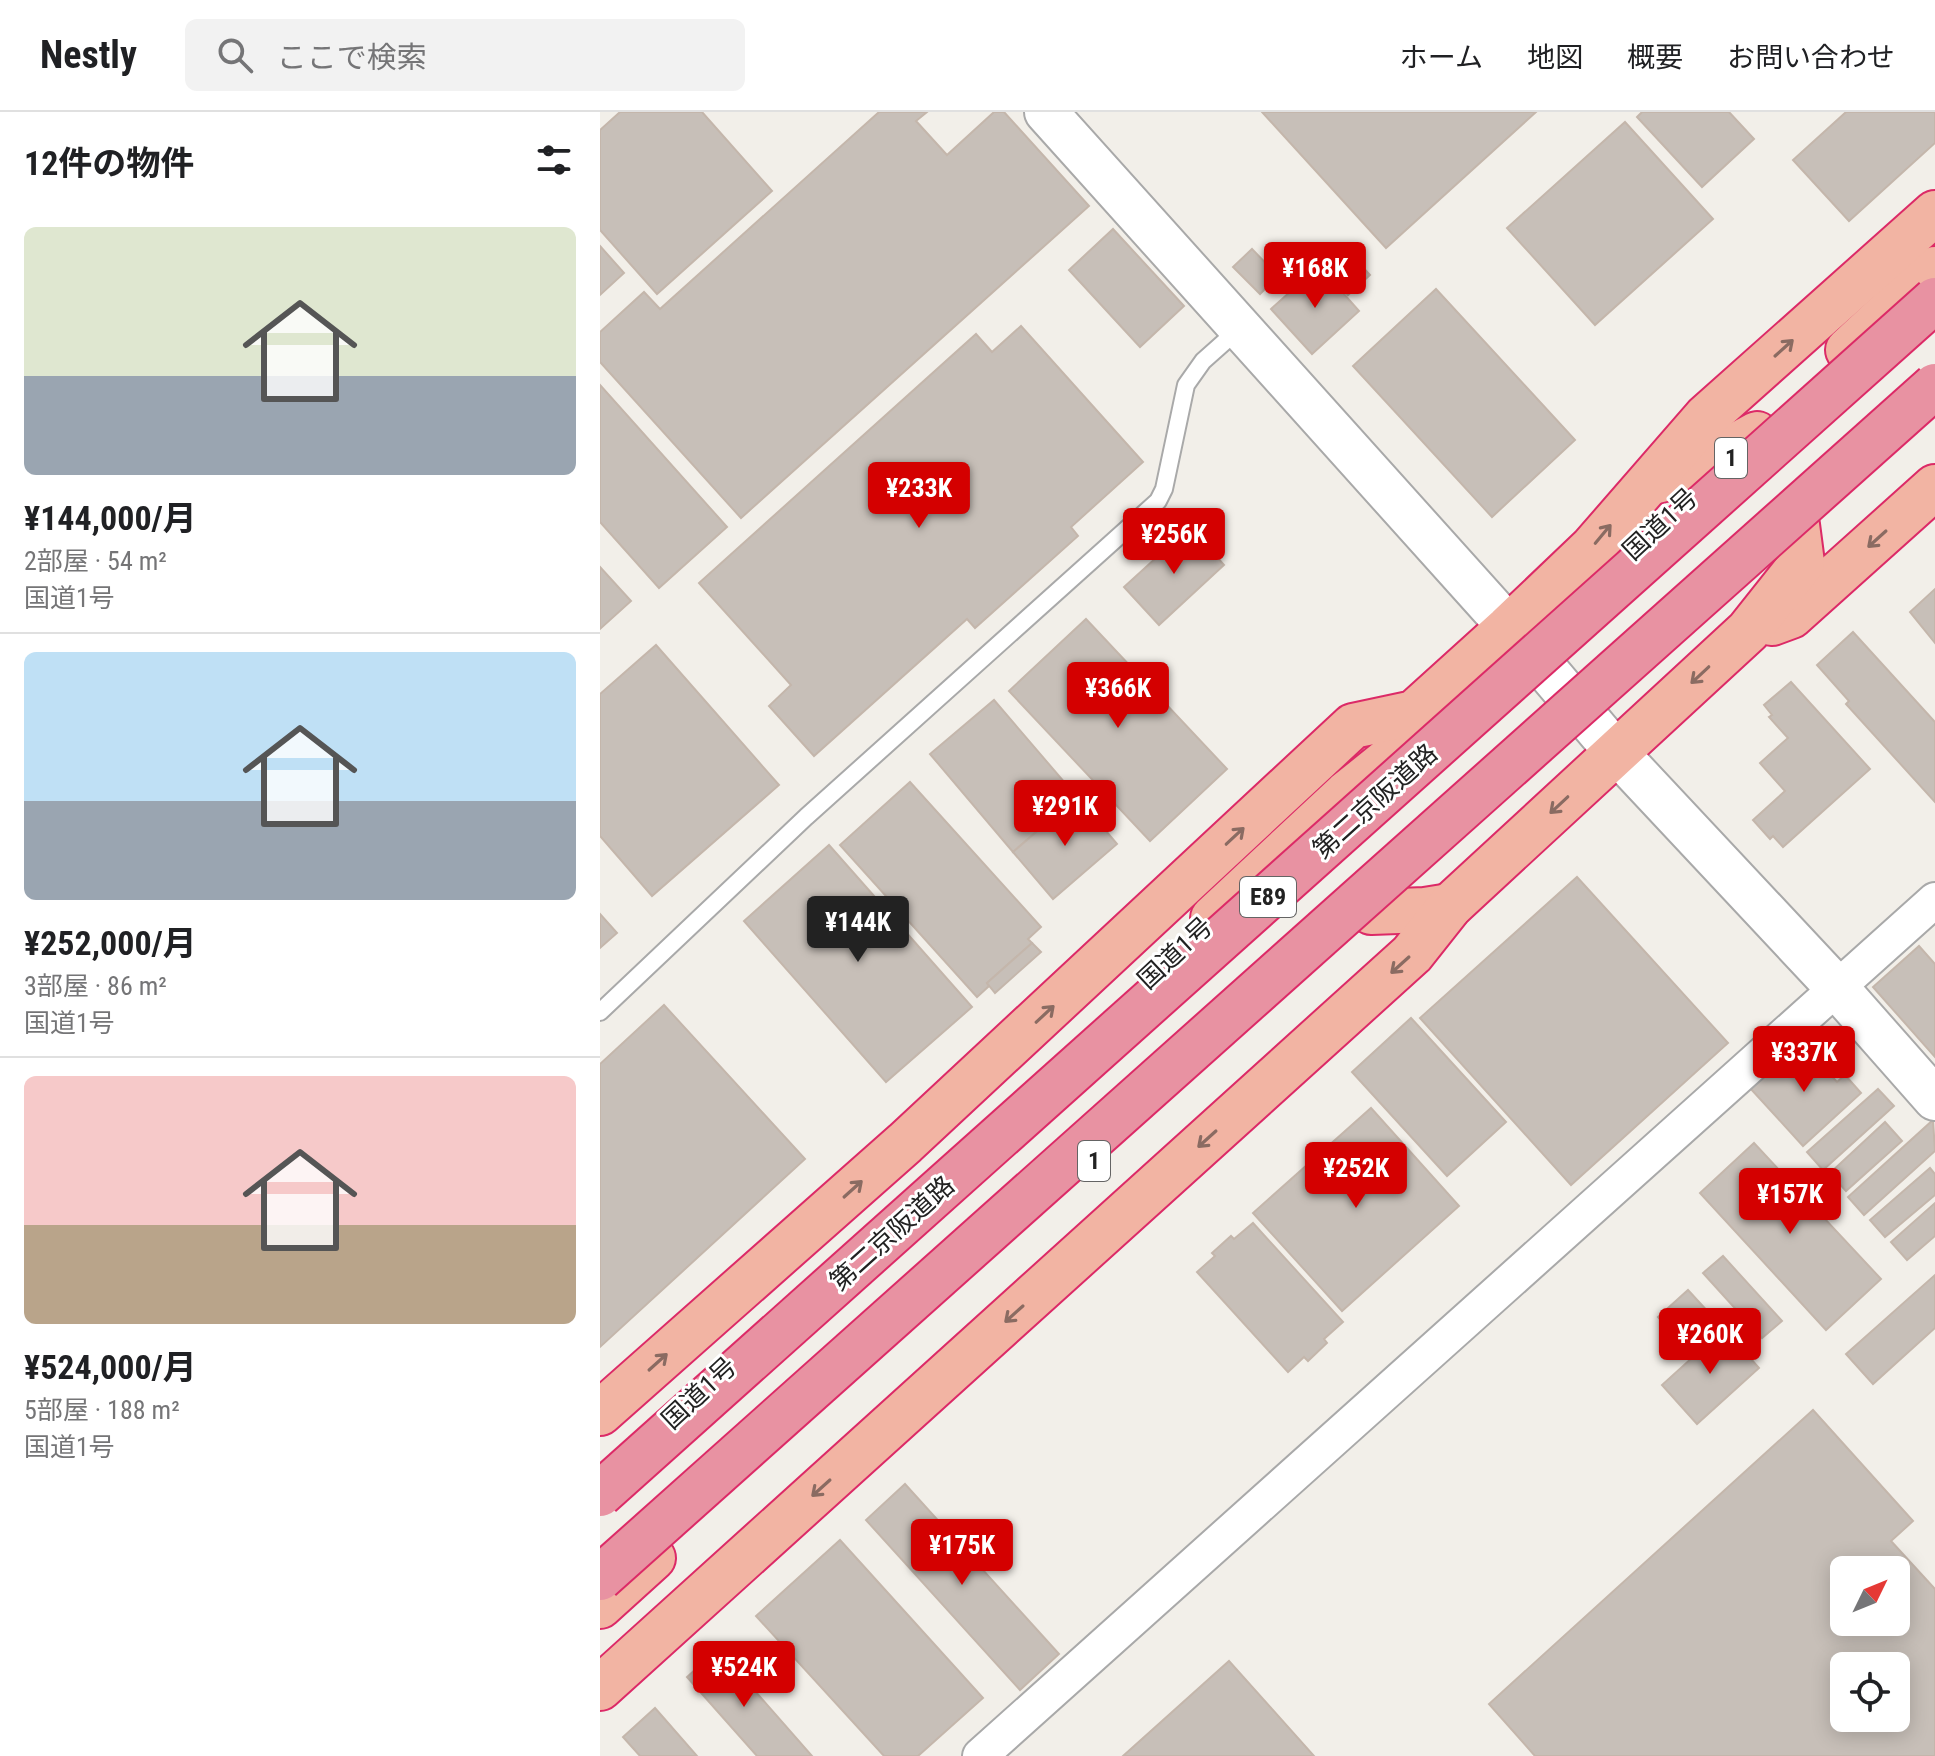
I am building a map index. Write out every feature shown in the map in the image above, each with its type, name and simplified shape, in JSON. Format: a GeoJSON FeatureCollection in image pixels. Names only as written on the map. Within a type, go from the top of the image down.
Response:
{"type":"FeatureCollection","features":[{"type":"Feature","properties":{"kind":"highway"},"geometry":{"type":"LineString","coordinates":[[1346,794],[1355,775],[1414,713],[1518,637],[1645,484],[1706,417],[1935,213]]}},
{"type":"Feature","properties":{"kind":"highway","name":"国道1号"},"geometry":{"type":"LineString","coordinates":[[600,1484],[1518,637],[1757,434],[1935,269]]}},
{"type":"Feature","properties":{"kind":"highway","name":"第二京阪道路"},"geometry":{"type":"LineString","coordinates":[[600,1494],[1935,300]]}},
{"type":"Feature","properties":{"kind":"highway","name":"E89"},"geometry":{"type":"LineString","coordinates":[[600,1578],[1935,386]]}},
{"type":"Feature","properties":{"kind":"highway","name":"1"},"geometry":{"type":"LineString","coordinates":[[600,1606],[1935,402]]}},
{"type":"Feature","properties":{"kind":"highway"},"geometry":{"type":"LineString","coordinates":[[1645,484],[1685,474],[1757,434]]}},
{"type":"Feature","properties":{"kind":"highway"},"geometry":{"type":"LineString","coordinates":[[1748,631],[1791,616],[1935,487]]}},
{"type":"Feature","properties":{"kind":"highway"},"geometry":{"type":"LineString","coordinates":[[600,1688],[1412,954],[1450,906],[1748,631],[1802,563],[1797,525]]}},
{"type":"Feature","properties":{"kind":"highway"},"geometry":{"type":"LineString","coordinates":[[600,1413],[905,1143],[1353,726],[1414,713]]}},
{"type":"Feature","properties":{"kind":"highway"},"geometry":{"type":"LineString","coordinates":[[1371,912],[1450,906]]}},
{"type":"Feature","properties":{"kind":"street"},"geometry":{"type":"LineString","coordinates":[[1046,112],[1518,637],[1616,752],[1837,988],[1935,1099]]}},
{"type":"Feature","properties":{"kind":"street"},"geometry":{"type":"LineString","coordinates":[[980,1756],[1935,900]]}},
{"type":"Feature","properties":{"kind":"lane"},"geometry":{"type":"LineString","coordinates":[[600,1012],[806,817],[1158,501],[1164,489],[1186,385],[1203,361],[1239,328]]}},
{"type":"Feature","properties":{"kind":"building"},"geometry":{"type":"Polygon","coordinates":[[[620,112],[702,112],[772,191],[657,294],[600,230],[600,130],[620,112]]]}},
{"type":"Feature","properties":{"kind":"building"},"geometry":{"type":"Polygon","coordinates":[[[879,112],[927,112],[916,121],[947,155],[994,112],[1004,112],[1089,206],[741,518],[600,362],[600,332],[644,292],[660,309],[879,112]]]}},
{"type":"Feature","properties":{"kind":"building"},"geometry":{"type":"Polygon","coordinates":[[[1262,112],[1536,112],[1386,248],[1262,112]]]}},
{"type":"Feature","properties":{"kind":"building"},"geometry":{"type":"Polygon","coordinates":[[[1642,112],[1729,112],[1754,139],[1702,187],[1637,117],[1642,112]]]}},
{"type":"Feature","properties":{"kind":"building"},"geometry":{"type":"Polygon","coordinates":[[[1846,112],[1935,112],[1935,143],[1849,221],[1793,160],[1846,112]]]}},
{"type":"Feature","properties":{"kind":"building"},"geometry":{"type":"Polygon","coordinates":[[[1625,122],[1713,219],[1595,325],[1507,228],[1625,122]]]}},
{"type":"Feature","properties":{"kind":"building"},"geometry":{"type":"Polygon","coordinates":[[[1113,229],[1184,306],[1140,347],[1069,270],[1113,229]]]}},
{"type":"Feature","properties":{"kind":"building"},"geometry":{"type":"Polygon","coordinates":[[[1342,245],[1370,275],[1348,295],[1321,265],[1342,245]]]}},
{"type":"Feature","properties":{"kind":"building"},"geometry":{"type":"Polygon","coordinates":[[[600,246],[624,273],[600,295],[600,246]]]}},
{"type":"Feature","properties":{"kind":"building"},"geometry":{"type":"Polygon","coordinates":[[[1252,249],[1278,276],[1260,294],[1233,267],[1252,249]]]}},
{"type":"Feature","properties":{"kind":"building"},"geometry":{"type":"Polygon","coordinates":[[[1319,266],[1359,311],[1312,354],[1271,309],[1319,266]]]}},
{"type":"Feature","properties":{"kind":"building"},"geometry":{"type":"Polygon","coordinates":[[[1436,289],[1575,440],[1492,517],[1353,366],[1436,289]]]}},
{"type":"Feature","properties":{"kind":"building"},"geometry":{"type":"Polygon","coordinates":[[[1021,326],[1143,462],[1071,527],[1078,536],[975,628],[967,619],[814,756],[769,706],[791,685],[699,583],[976,334],[992,352],[1021,326]]]}},
{"type":"Feature","properties":{"kind":"building"},"geometry":{"type":"Polygon","coordinates":[[[600,385],[727,527],[659,588],[600,522],[600,385]]]}},
{"type":"Feature","properties":{"kind":"building"},"geometry":{"type":"Polygon","coordinates":[[[1190,527],[1224,565],[1159,625],[1124,587],[1190,527]]]}},
{"type":"Feature","properties":{"kind":"building"},"geometry":{"type":"Polygon","coordinates":[[[600,567],[631,601],[600,629],[600,567]]]}},
{"type":"Feature","properties":{"kind":"building"},"geometry":{"type":"Polygon","coordinates":[[[1935,589],[1935,643],[1910,612],[1935,589]]]}},
{"type":"Feature","properties":{"kind":"building"},"geometry":{"type":"Polygon","coordinates":[[[1086,619],[1227,769],[1150,841],[1009,691],[1086,619]]]}},
{"type":"Feature","properties":{"kind":"building"},"geometry":{"type":"Polygon","coordinates":[[[1853,632],[1935,722],[1935,802],[1846,704],[1849,701],[1817,665],[1853,632]]]}},
{"type":"Feature","properties":{"kind":"building"},"geometry":{"type":"Polygon","coordinates":[[[656,645],[779,785],[652,896],[600,836],[600,694],[656,645]]]}},
{"type":"Feature","properties":{"kind":"building"},"geometry":{"type":"Polygon","coordinates":[[[1791,682],[1870,769],[1783,847],[1773,836],[1770,839],[1753,820],[1785,791],[1760,763],[1788,738],[1769,717],[1772,715],[1764,705],[1791,682]]]}},
{"type":"Feature","properties":{"kind":"building"},"geometry":{"type":"Polygon","coordinates":[[[994,700],[1077,797],[1013,852],[930,754],[994,700]]]}},
{"type":"Feature","properties":{"kind":"building"},"geometry":{"type":"Polygon","coordinates":[[[910,782],[1041,927],[1028,939],[1032,943],[987,983],[989,986],[977,997],[840,845],[910,782]]]}},
{"type":"Feature","properties":{"kind":"building"},"geometry":{"type":"Polygon","coordinates":[[[1077,797],[1117,844],[1053,899],[1013,852],[1077,797]]]}},
{"type":"Feature","properties":{"kind":"building"},"geometry":{"type":"Polygon","coordinates":[[[829,845],[972,1007],[886,1082],[744,921],[829,845]]]}},
{"type":"Feature","properties":{"kind":"building"},"geometry":{"type":"Polygon","coordinates":[[[1577,877],[1728,1043],[1571,1185],[1420,1018],[1577,877]]]}},
{"type":"Feature","properties":{"kind":"building"},"geometry":{"type":"Polygon","coordinates":[[[600,914],[617,933],[600,948],[600,914]]]}},
{"type":"Feature","properties":{"kind":"building"},"geometry":{"type":"Polygon","coordinates":[[[1032,943],[1041,952],[995,993],[987,983],[1032,943]]]}},
{"type":"Feature","properties":{"kind":"building"},"geometry":{"type":"Polygon","coordinates":[[[1919,946],[1935,964],[1935,1057],[1873,987],[1919,946]]]}},
{"type":"Feature","properties":{"kind":"building"},"geometry":{"type":"Polygon","coordinates":[[[664,1005],[805,1159],[600,1347],[600,1064],[664,1005]]]}},
{"type":"Feature","properties":{"kind":"building"},"geometry":{"type":"Polygon","coordinates":[[[1411,1018],[1506,1122],[1447,1176],[1352,1072],[1411,1018]]]}},
{"type":"Feature","properties":{"kind":"building"},"geometry":{"type":"Polygon","coordinates":[[[1801,1042],[1837,1082],[1845,1075],[1861,1093],[1803,1146],[1750,1088],[1801,1042]]]}},
{"type":"Feature","properties":{"kind":"building"},"geometry":{"type":"Polygon","coordinates":[[[1878,1089],[1894,1106],[1823,1170],[1807,1152],[1878,1089]]]}},
{"type":"Feature","properties":{"kind":"building"},"geometry":{"type":"Polygon","coordinates":[[[1371,1108],[1459,1206],[1342,1311],[1253,1213],[1371,1108]]]}},
{"type":"Feature","properties":{"kind":"building"},"geometry":{"type":"Polygon","coordinates":[[[1933,1120],[1935,1151],[1864,1215],[1848,1197],[1933,1120]]]}},
{"type":"Feature","properties":{"kind":"building"},"geometry":{"type":"Polygon","coordinates":[[[1885,1122],[1902,1141],[1846,1191],[1830,1173],[1885,1122]]]}},
{"type":"Feature","properties":{"kind":"building"},"geometry":{"type":"Polygon","coordinates":[[[1754,1143],[1881,1279],[1826,1330],[1700,1193],[1754,1143]]]}},
{"type":"Feature","properties":{"kind":"building"},"geometry":{"type":"Polygon","coordinates":[[[1930,1168],[1935,1174],[1935,1195],[1885,1237],[1870,1220],[1930,1168]]]}},
{"type":"Feature","properties":{"kind":"building"},"geometry":{"type":"Polygon","coordinates":[[[1935,1203],[1935,1236],[1907,1260],[1891,1242],[1935,1203]]]}},
{"type":"Feature","properties":{"kind":"building"},"geometry":{"type":"Polygon","coordinates":[[[1253,1223],[1343,1322],[1324,1339],[1327,1343],[1308,1361],[1304,1357],[1288,1372],[1197,1272],[1231,1236],[1234,1239],[1253,1223]]]}},
{"type":"Feature","properties":{"kind":"building"},"geometry":{"type":"Polygon","coordinates":[[[1723,1256],[1782,1321],[1762,1338],[1703,1273],[1723,1256]]]}},
{"type":"Feature","properties":{"kind":"building"},"geometry":{"type":"Polygon","coordinates":[[[1935,1275],[1935,1328],[1873,1384],[1846,1354],[1935,1275]]]}},
{"type":"Feature","properties":{"kind":"building"},"geometry":{"type":"Polygon","coordinates":[[[1688,1290],[1722,1327],[1693,1355],[1658,1317],[1688,1290]]]}},
{"type":"Feature","properties":{"kind":"building"},"geometry":{"type":"Polygon","coordinates":[[[1724,1329],[1759,1368],[1697,1424],[1662,1385],[1724,1329]]]}},
{"type":"Feature","properties":{"kind":"building"},"geometry":{"type":"Polygon","coordinates":[[[1813,1410],[1913,1521],[1891,1541],[1905,1556],[1830,1556],[1830,1636],[1910,1636],[1910,1562],[1935,1589],[1935,1756],[1535,1756],[1489,1704],[1813,1410]]]}},
{"type":"Feature","properties":{"kind":"building"},"geometry":{"type":"Polygon","coordinates":[[[905,1484],[1059,1654],[1020,1690],[866,1520],[905,1484]]]}},
{"type":"Feature","properties":{"kind":"building"},"geometry":{"type":"Polygon","coordinates":[[[840,1540],[983,1698],[918,1756],[884,1756],[756,1616],[840,1540]]]}},
{"type":"Feature","properties":{"kind":"building"},"geometry":{"type":"Polygon","coordinates":[[[718,1649],[812,1756],[757,1756],[687,1677],[718,1649]]]}},
{"type":"Feature","properties":{"kind":"building"},"geometry":{"type":"Polygon","coordinates":[[[1229,1661],[1314,1756],[1123,1756],[1229,1661]]]}},
{"type":"Feature","properties":{"kind":"building"},"geometry":{"type":"Polygon","coordinates":[[[655,1708],[697,1756],[640,1756],[623,1737],[655,1708]]]}}]}
